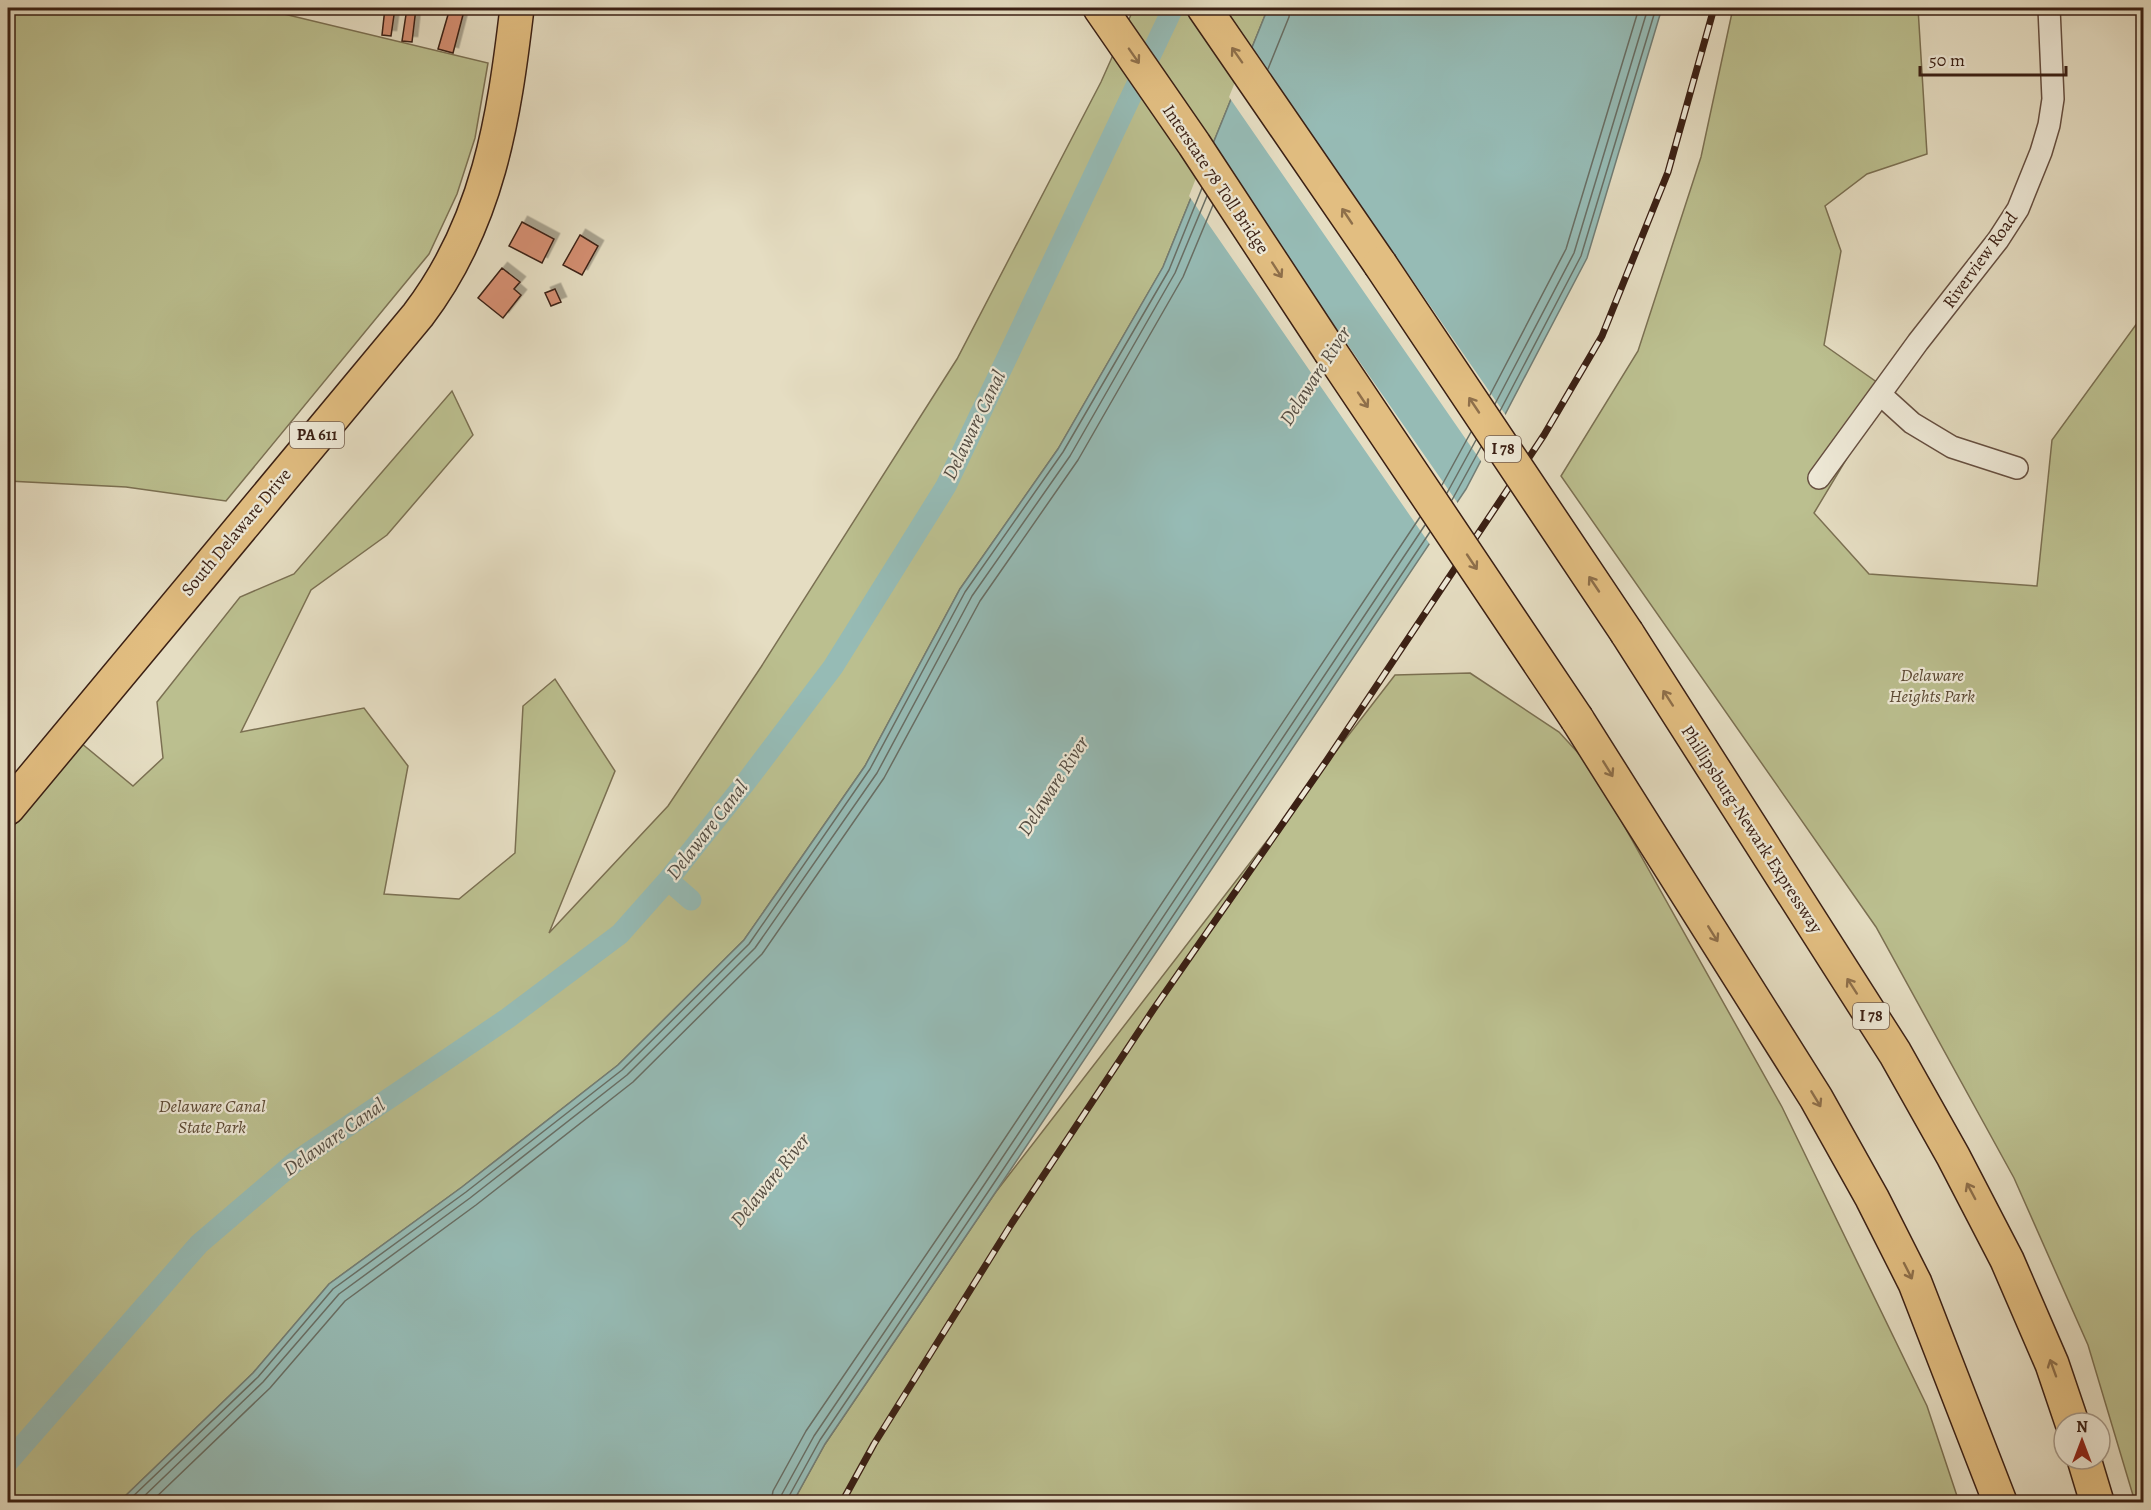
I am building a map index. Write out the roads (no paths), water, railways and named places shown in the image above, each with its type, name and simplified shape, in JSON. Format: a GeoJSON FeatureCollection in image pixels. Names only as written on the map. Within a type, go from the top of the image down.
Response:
{"type":"FeatureCollection","features":[{"type":"Feature","properties":{"kind":"highway","name":"South Delaware Drive"},"geometry":{"type":"LineString","coordinates":[[8,808],[418,315],[442,281],[470,228],[488,173],[504,108],[517,8]]}},
{"type":"Feature","properties":{"kind":"highway","name":"Interstate 78 Toll Bridge"},"geometry":{"type":"LineString","coordinates":[[1100,8],[1194,144],[1577,719],[1816,1098],[1872,1198],[1915,1283],[2000,1503]]}},
{"type":"Feature","properties":{"kind":"highway","name":"Phillipsburg-Newark Expressway"},"geometry":{"type":"LineString","coordinates":[[1204,8],[1380,264],[1627,633],[1895,1053],[1953,1156],[2007,1260],[2052,1364],[2068,1411]]}},
{"type":"Feature","properties":{"kind":"highway"},"geometry":{"type":"LineString","coordinates":[[2088,1471],[2097,1503]]}},
{"type":"Feature","properties":{"kind":"street","name":"Riverview Road"},"geometry":{"type":"LineString","coordinates":[[1819,478],[1998,240],[2018,209],[2042,152],[2049,125],[2053,91],[2049,8]]}},
{"type":"Feature","properties":{"kind":"street"},"geometry":{"type":"LineString","coordinates":[[1880,394],[1912,423],[1952,447],[2017,468]]}},
{"type":"Feature","properties":{"kind":"water","name":"Delaware River"},"geometry":{"type":"Polygon","coordinates":[[[1268,8],[1662,8],[1587,258],[1466,489],[825,1444],[793,1502],[119,1502],[253,1373],[329,1284],[462,1187],[618,1065],[744,940],[865,766],[960,589],[1058,449],[1163,267],[1268,8]]]}},
{"type":"Feature","properties":{"kind":"waterway","name":"Delaware Canal"},"geometry":{"type":"LineString","coordinates":[[8,1462],[199,1244],[295,1162],[508,1018],[620,934],[668,880],[833,667],[946,486],[1173,8]]}},
{"type":"Feature","properties":{"kind":"waterway"},"geometry":{"type":"LineString","coordinates":[[668,880],[691,900]]}},
{"type":"Feature","properties":{"kind":"railway"},"geometry":{"type":"LineString","coordinates":[[842,1502],[874,1444],[1012,1223],[1153,1010],[1327,760],[1544,435],[1602,336],[1668,172],[1714,8]]}},
{"type":"Feature","properties":{"kind":"park label","name":"Delaware Heights Park"},"geometry":{"type":"Point","coordinates":[1932,685]}},
{"type":"Feature","properties":{"kind":"park label","name":"Delaware Canal State Park"},"geometry":{"type":"Point","coordinates":[212,1116]}}]}
